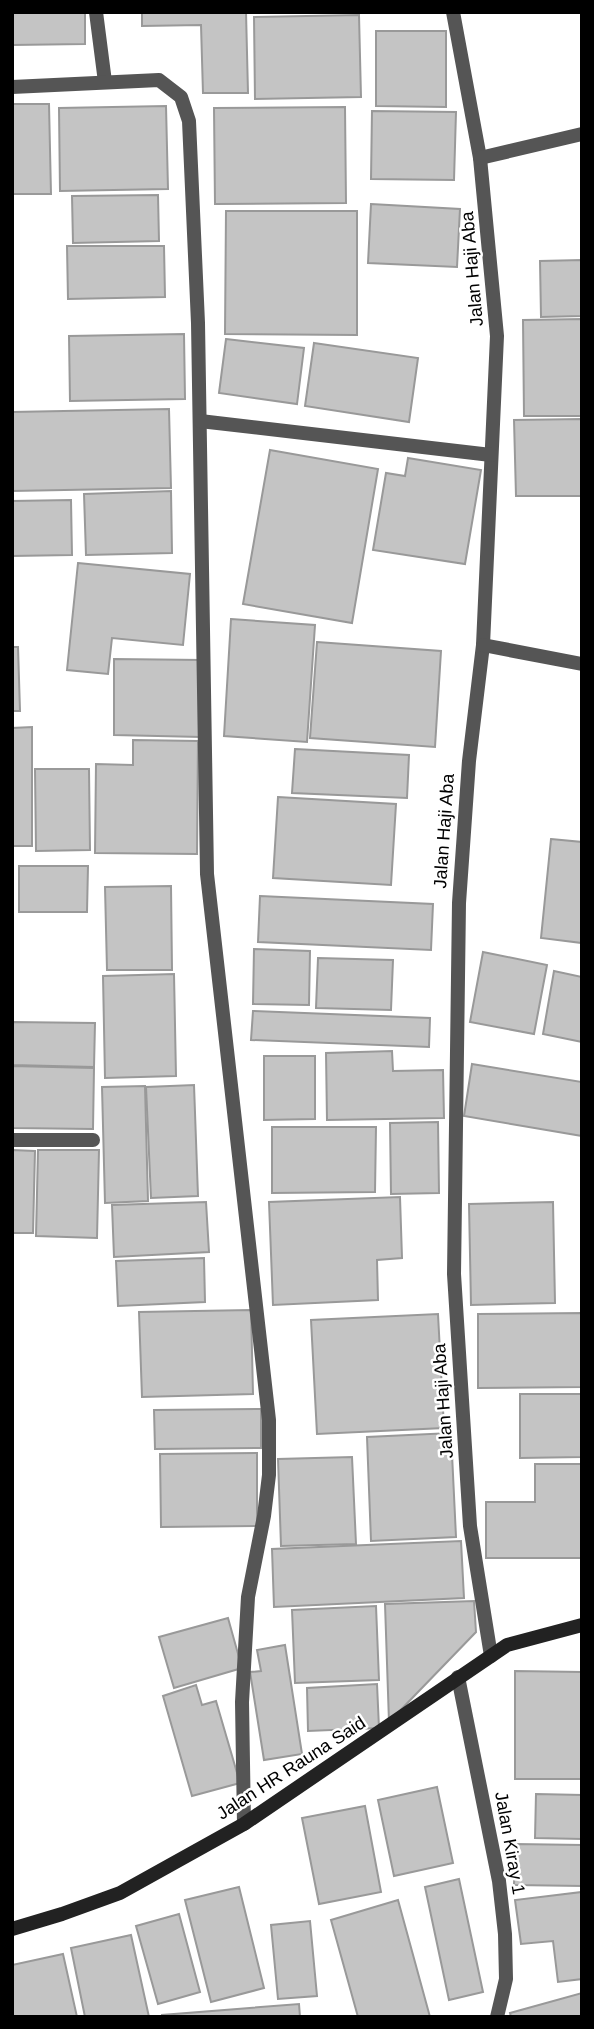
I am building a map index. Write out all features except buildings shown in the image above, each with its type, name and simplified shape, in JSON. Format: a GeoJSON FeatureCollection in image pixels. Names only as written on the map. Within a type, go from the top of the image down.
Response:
{"type":"FeatureCollection","features":[{"type":"Feature","properties":{"kind":"main road","name":"Jalan HR Rauna Said"},"geometry":{"type":"LineString","coordinates":[[12,1929],[120,1893],[244,1824],[507,1646],[582,1625]]}},
{"type":"Feature","properties":{"kind":"street"},"geometry":{"type":"LineString","coordinates":[[96,12],[105,82]]}},
{"type":"Feature","properties":{"kind":"street","name":"Jalan Haji Aba"},"geometry":{"type":"LineString","coordinates":[[453,12],[480,158],[497,336],[482,645],[469,761],[458,903],[454,1274],[470,1526],[491,1656]]}},
{"type":"Feature","properties":{"kind":"street"},"geometry":{"type":"LineString","coordinates":[[12,87],[159,80],[181,97],[189,121],[198,323],[207,874],[269,1420],[269,1475],[248,1597],[242,1702],[244,1824]]}},
{"type":"Feature","properties":{"kind":"street"},"geometry":{"type":"LineString","coordinates":[[480,158],[582,134]]}},
{"type":"Feature","properties":{"kind":"street"},"geometry":{"type":"LineString","coordinates":[[200,421],[491,454]]}},
{"type":"Feature","properties":{"kind":"street"},"geometry":{"type":"LineString","coordinates":[[482,645],[582,664]]}},
{"type":"Feature","properties":{"kind":"street"},"geometry":{"type":"LineString","coordinates":[[12,1140],[93,1140]]}},
{"type":"Feature","properties":{"kind":"street","name":"Jalan Kiray 1"},"geometry":{"type":"LineString","coordinates":[[458,1677],[499,1881],[505,1934],[506,1979],[497,2017]]}}]}
